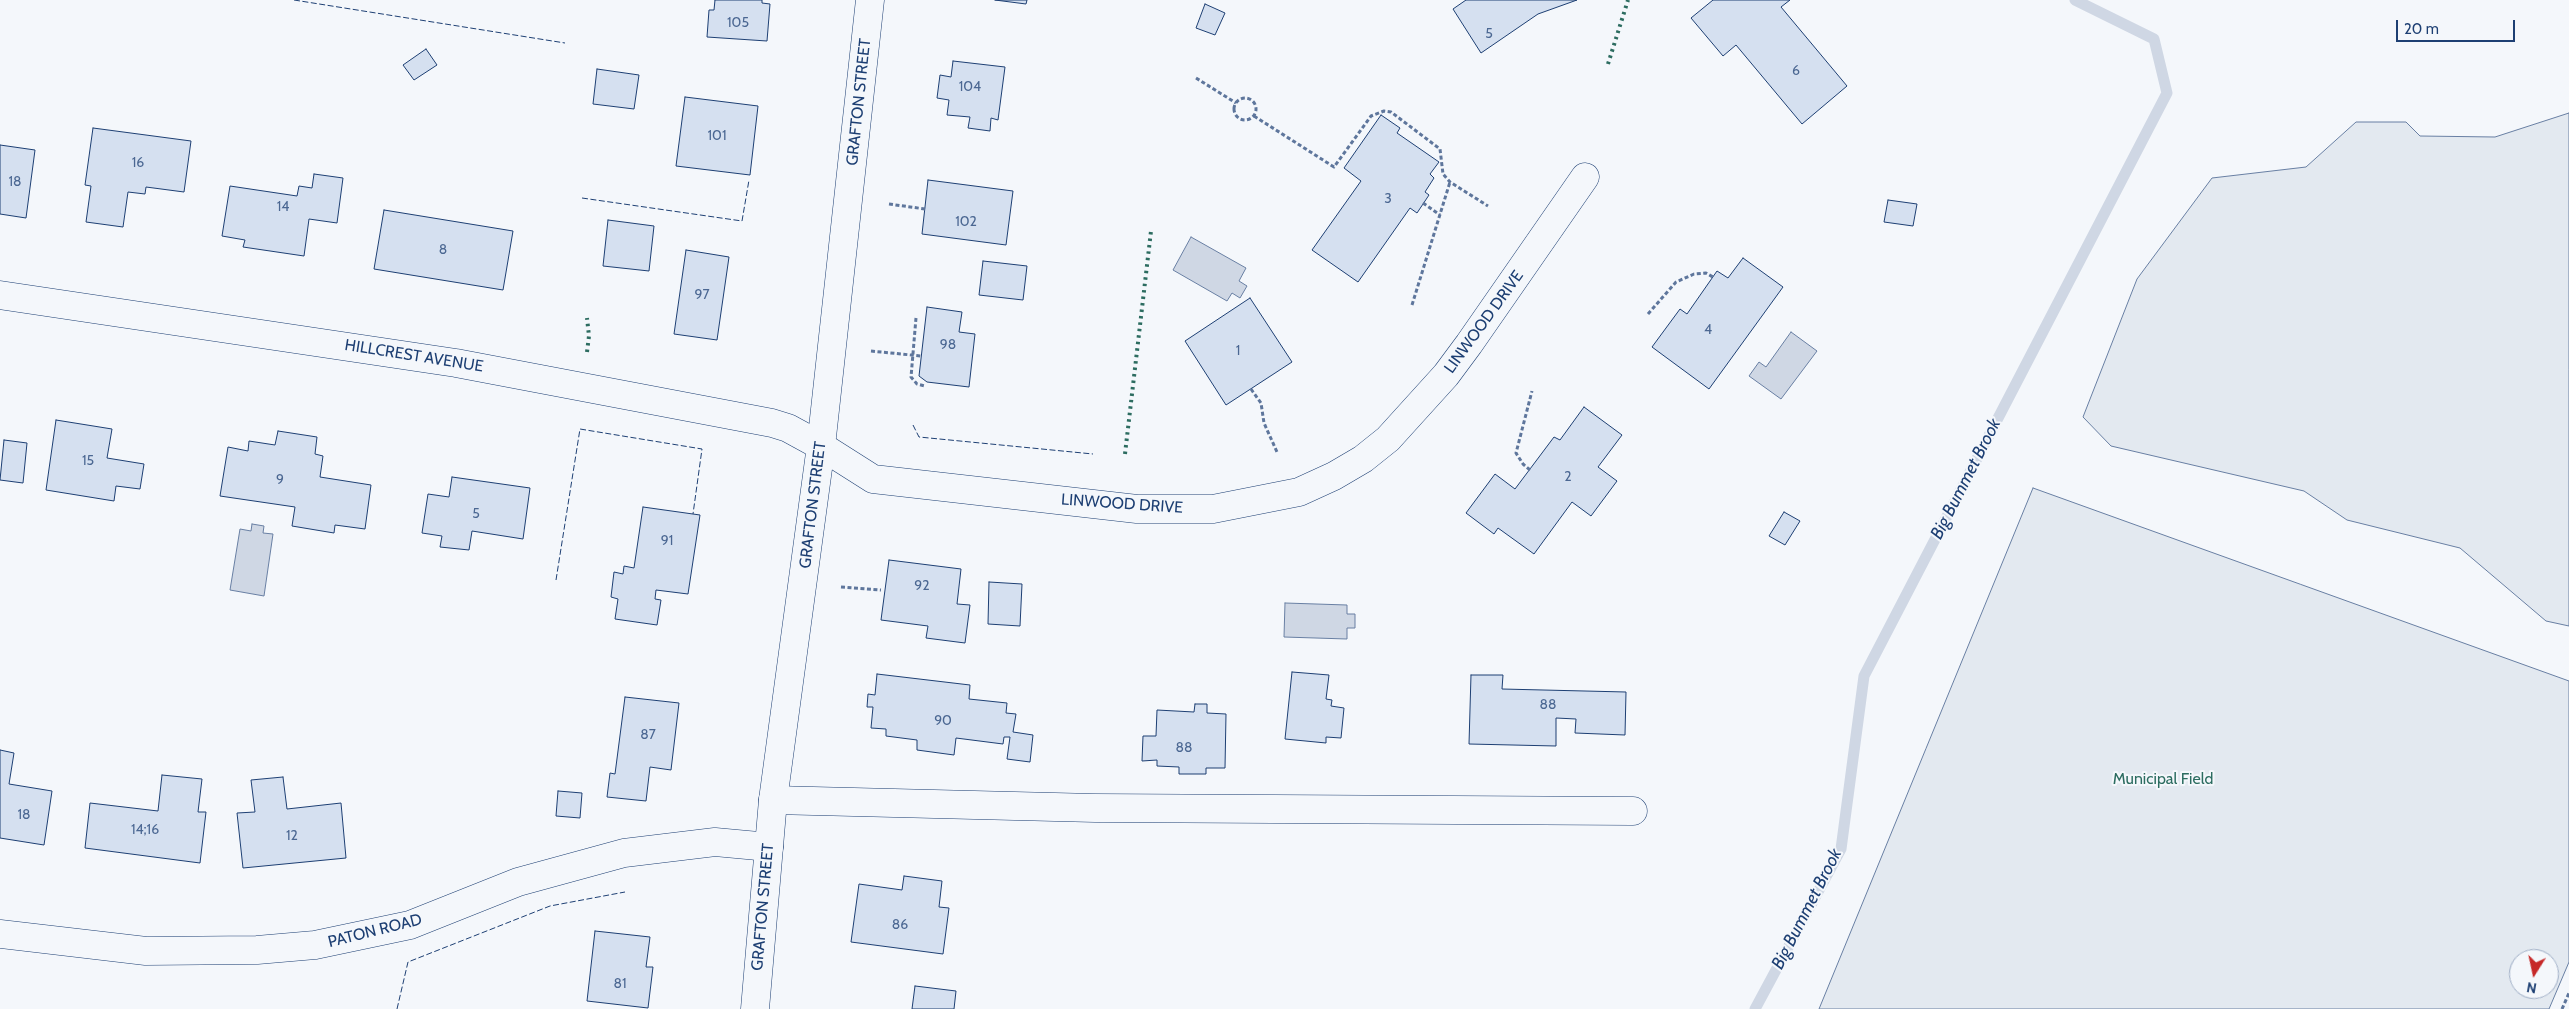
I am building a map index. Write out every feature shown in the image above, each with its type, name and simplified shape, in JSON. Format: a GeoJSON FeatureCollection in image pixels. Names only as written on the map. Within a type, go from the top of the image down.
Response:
{"type":"FeatureCollection","features":[{"type":"Feature","properties":{"kind":"street","name":"GRAFTON STREET"},"geometry":{"type":"LineString","coordinates":[[754,1009],[773,800],[821,446],[870,0]]}},
{"type":"Feature","properties":{"kind":"street","name":"LINWOOD DRIVE"},"geometry":{"type":"LineString","coordinates":[[821,446],[873,479],[1137,508],[1213,509],[1299,492],[1334,476],[1363,459],[1408,418],[1446,375],[1478,333],[1585,177]]}},
{"type":"Feature","properties":{"kind":"street","name":"HILLCREST AVENUE"},"geometry":{"type":"LineString","coordinates":[[0,294],[299,338],[534,376],[772,423],[788,428],[821,446]]}},
{"type":"Feature","properties":{"kind":"street"},"geometry":{"type":"LineString","coordinates":[[773,800],[1095,808],[1632,811]]}},
{"type":"Feature","properties":{"kind":"street","name":"PATON ROAD"},"geometry":{"type":"LineString","coordinates":[[0,934],[146,951],[257,950],[316,945],[410,925],[518,882],[624,853],[716,842],[769,847]]}},
{"type":"Feature","properties":{"kind":"path"},"geometry":{"type":"LineString","coordinates":[[1196,78],[1236,103]]}},
{"type":"Feature","properties":{"kind":"path"},"geometry":{"type":"LineString","coordinates":[[1243,98],[1250,99],[1256,108],[1254,116],[1245,120],[1238,118],[1234,109],[1236,103],[1243,98]]}},
{"type":"Feature","properties":{"kind":"path"},"geometry":{"type":"LineString","coordinates":[[1254,116],[1334,167],[1371,116],[1384,111],[1391,112],[1440,150],[1443,174],[1450,182],[1488,206]]}},
{"type":"Feature","properties":{"kind":"path"},"geometry":{"type":"LineString","coordinates":[[1412,305],[1450,182]]}},
{"type":"Feature","properties":{"kind":"path"},"geometry":{"type":"LineString","coordinates":[[1423,203],[1440,215]]}},
{"type":"Feature","properties":{"kind":"path"},"geometry":{"type":"LineString","coordinates":[[889,204],[925,209]]}},
{"type":"Feature","properties":{"kind":"path"},"geometry":{"type":"LineString","coordinates":[[1648,314],[1676,282],[1694,274],[1706,273],[1713,277]]}},
{"type":"Feature","properties":{"kind":"path"},"geometry":{"type":"LineString","coordinates":[[916,318],[911,377],[917,384],[925,386]]}},
{"type":"Feature","properties":{"kind":"path"},"geometry":{"type":"LineString","coordinates":[[871,351],[922,356]]}},
{"type":"Feature","properties":{"kind":"path"},"geometry":{"type":"LineString","coordinates":[[1252,388],[1261,403],[1264,423],[1278,452]]}},
{"type":"Feature","properties":{"kind":"path"},"geometry":{"type":"LineString","coordinates":[[1530,470],[1523,464],[1516,453],[1532,390]]}},
{"type":"Feature","properties":{"kind":"path"},"geometry":{"type":"LineString","coordinates":[[841,586],[881,590]]}},
{"type":"Feature","properties":{"kind":"path"},"geometry":{"type":"LineString","coordinates":[[2562,1009],[2569,993]]}},
{"type":"Feature","properties":{"kind":"green space"},"geometry":{"type":"Polygon","coordinates":[[[2569,113],[2569,626],[2546,621],[2460,548],[2347,520],[2304,491],[2111,446],[2083,417],[2137,279],[2212,178],[2306,167],[2356,122],[2406,122],[2420,136],[2495,137],[2569,113]]]}},
{"type":"Feature","properties":{"kind":"green space","name":"Municipal Field"},"geometry":{"type":"Polygon","coordinates":[[[2033,488],[2569,681],[2569,962],[2559,986],[2559,949],[2509,949],[2509,999],[2553,999],[2549,1009],[1819,1009],[2033,488]]]}},
{"type":"Feature","properties":{"kind":"shaded area"},"geometry":{"type":"Polygon","coordinates":[[[1191,237],[1246,268],[1239,281],[1247,286],[1240,298],[1232,293],[1227,301],[1173,270],[1191,237]]]}},
{"type":"Feature","properties":{"kind":"shaded area"},"geometry":{"type":"Polygon","coordinates":[[[1791,332],[1817,351],[1781,399],[1749,376],[1759,362],[1766,367],[1791,332]]]}},
{"type":"Feature","properties":{"kind":"shaded area"},"geometry":{"type":"Polygon","coordinates":[[[252,524],[264,526],[263,533],[273,534],[264,596],[230,590],[240,529],[251,531],[252,524]]]}},
{"type":"Feature","properties":{"kind":"shaded area"},"geometry":{"type":"Polygon","coordinates":[[[1285,603],[1347,605],[1347,614],[1355,614],[1355,628],[1347,628],[1347,639],[1284,637],[1285,603]]]}},
{"type":"Feature","properties":{"kind":"building"},"geometry":{"type":"Polygon","coordinates":[[[715,0],[762,0],[762,3],[770,4],[767,41],[707,37],[709,10],[714,10],[715,0]]]}},
{"type":"Feature","properties":{"kind":"building"},"geometry":{"type":"Polygon","coordinates":[[[995,0],[1027,0],[1026,4],[995,0]]]}},
{"type":"Feature","properties":{"kind":"building"},"geometry":{"type":"Polygon","coordinates":[[[1466,0],[1577,0],[1538,14],[1481,53],[1453,9],[1466,0]]]}},
{"type":"Feature","properties":{"kind":"building"},"geometry":{"type":"Polygon","coordinates":[[[1713,0],[1790,0],[1781,7],[1847,86],[1802,124],[1736,45],[1723,56],[1691,18],[1713,0]]]}},
{"type":"Feature","properties":{"kind":"building"},"geometry":{"type":"Polygon","coordinates":[[[1205,4],[1225,13],[1215,35],[1196,28],[1205,4]]]}},
{"type":"Feature","properties":{"kind":"building"},"geometry":{"type":"Polygon","coordinates":[[[426,49],[437,65],[414,80],[403,65],[426,49]]]}},
{"type":"Feature","properties":{"kind":"building"},"geometry":{"type":"Polygon","coordinates":[[[953,61],[1005,67],[998,120],[991,118],[990,131],[968,128],[970,117],[947,115],[949,100],[937,98],[940,75],[951,77],[953,61]]]}},
{"type":"Feature","properties":{"kind":"building"},"geometry":{"type":"Polygon","coordinates":[[[597,69],[639,75],[634,109],[593,104],[597,69]]]}},
{"type":"Feature","properties":{"kind":"building"},"geometry":{"type":"Polygon","coordinates":[[[685,97],[758,106],[750,175],[676,166],[685,97]]]}},
{"type":"Feature","properties":{"kind":"building"},"geometry":{"type":"Polygon","coordinates":[[[1381,115],[1400,128],[1397,133],[1439,162],[1430,174],[1434,178],[1425,192],[1429,195],[1417,213],[1410,208],[1358,282],[1312,250],[1361,181],[1344,168],[1381,115]]]}},
{"type":"Feature","properties":{"kind":"building"},"geometry":{"type":"Polygon","coordinates":[[[93,128],[191,141],[184,192],[146,187],[145,194],[128,192],[123,227],[86,222],[91,186],[85,185],[93,128]]]}},
{"type":"Feature","properties":{"kind":"building"},"geometry":{"type":"Polygon","coordinates":[[[0,145],[35,150],[26,218],[0,214],[0,145]]]}},
{"type":"Feature","properties":{"kind":"building"},"geometry":{"type":"Polygon","coordinates":[[[314,174],[343,178],[337,223],[309,219],[304,256],[243,247],[245,240],[222,236],[230,186],[297,196],[299,186],[312,188],[314,174]]]}},
{"type":"Feature","properties":{"kind":"building"},"geometry":{"type":"Polygon","coordinates":[[[928,180],[1013,191],[1006,245],[922,234],[928,180]]]}},
{"type":"Feature","properties":{"kind":"building"},"geometry":{"type":"Polygon","coordinates":[[[1888,200],[1917,204],[1913,226],[1884,222],[1888,200]]]}},
{"type":"Feature","properties":{"kind":"building"},"geometry":{"type":"Polygon","coordinates":[[[384,210],[513,231],[503,290],[374,269],[384,210]]]}},
{"type":"Feature","properties":{"kind":"building"},"geometry":{"type":"Polygon","coordinates":[[[608,220],[654,226],[649,271],[603,266],[608,220]]]}},
{"type":"Feature","properties":{"kind":"building"},"geometry":{"type":"Polygon","coordinates":[[[686,250],[729,257],[717,340],[674,334],[686,250]]]}},
{"type":"Feature","properties":{"kind":"building"},"geometry":{"type":"Polygon","coordinates":[[[1743,258],[1783,287],[1709,389],[1652,347],[1680,309],[1687,314],[1717,271],[1728,278],[1743,258]]]}},
{"type":"Feature","properties":{"kind":"building"},"geometry":{"type":"Polygon","coordinates":[[[983,261],[1027,266],[1023,300],[979,295],[983,261]]]}},
{"type":"Feature","properties":{"kind":"building"},"geometry":{"type":"Polygon","coordinates":[[[1250,298],[1292,362],[1226,405],[1185,341],[1250,298]]]}},
{"type":"Feature","properties":{"kind":"building"},"geometry":{"type":"Polygon","coordinates":[[[927,307],[962,312],[959,332],[975,334],[969,387],[927,382],[919,376],[927,307]]]}},
{"type":"Feature","properties":{"kind":"building"},"geometry":{"type":"Polygon","coordinates":[[[1584,407],[1622,435],[1598,467],[1617,481],[1591,516],[1572,502],[1534,554],[1498,528],[1494,534],[1466,513],[1495,474],[1515,489],[1554,437],[1560,440],[1584,407]]]}},
{"type":"Feature","properties":{"kind":"building"},"geometry":{"type":"Polygon","coordinates":[[[56,420],[112,429],[107,458],[144,464],[140,489],[116,486],[114,501],[46,490],[56,420]]]}},
{"type":"Feature","properties":{"kind":"building"},"geometry":{"type":"Polygon","coordinates":[[[278,431],[317,437],[315,454],[323,456],[320,477],[371,485],[365,529],[335,525],[334,533],[292,526],[295,507],[220,496],[228,447],[248,451],[249,441],[275,445],[278,431]]]}},
{"type":"Feature","properties":{"kind":"building"},"geometry":{"type":"Polygon","coordinates":[[[4,440],[27,443],[23,483],[0,480],[4,440]]]}},
{"type":"Feature","properties":{"kind":"building"},"geometry":{"type":"Polygon","coordinates":[[[452,477],[530,488],[523,539],[472,531],[469,550],[440,547],[442,536],[422,533],[428,494],[449,497],[452,477]]]}},
{"type":"Feature","properties":{"kind":"building"},"geometry":{"type":"Polygon","coordinates":[[[643,507],[700,515],[688,594],[656,590],[655,599],[661,600],[657,625],[615,619],[618,599],[611,597],[614,572],[623,574],[624,566],[634,568],[643,507]]]}},
{"type":"Feature","properties":{"kind":"building"},"geometry":{"type":"Polygon","coordinates":[[[1784,512],[1800,521],[1785,545],[1769,536],[1784,512]]]}},
{"type":"Feature","properties":{"kind":"building"},"geometry":{"type":"Polygon","coordinates":[[[889,560],[961,569],[957,604],[970,605],[965,643],[926,638],[928,626],[881,620],[889,560]]]}},
{"type":"Feature","properties":{"kind":"building"},"geometry":{"type":"Polygon","coordinates":[[[989,582],[1022,584],[1020,626],[988,624],[989,582]]]}},
{"type":"Feature","properties":{"kind":"building"},"geometry":{"type":"Polygon","coordinates":[[[1292,672],[1329,675],[1326,699],[1332,700],[1331,706],[1344,708],[1341,738],[1326,737],[1326,743],[1285,739],[1292,672]]]}},
{"type":"Feature","properties":{"kind":"building"},"geometry":{"type":"Polygon","coordinates":[[[877,674],[970,685],[969,699],[1007,703],[1006,713],[1016,714],[1013,732],[1033,735],[1030,762],[1007,759],[1010,737],[1004,737],[1003,744],[956,738],[954,755],[917,750],[917,740],[886,736],[886,729],[871,728],[873,707],[867,707],[868,694],[875,695],[877,674]]]}},
{"type":"Feature","properties":{"kind":"building"},"geometry":{"type":"Polygon","coordinates":[[[1471,675],[1503,675],[1502,689],[1626,692],[1625,735],[1575,733],[1576,719],[1556,718],[1556,746],[1469,744],[1471,675]]]}},
{"type":"Feature","properties":{"kind":"building"},"geometry":{"type":"Polygon","coordinates":[[[625,697],[679,703],[671,770],[650,767],[646,801],[607,797],[610,773],[615,774],[625,697]]]}},
{"type":"Feature","properties":{"kind":"building"},"geometry":{"type":"Polygon","coordinates":[[[1195,704],[1207,704],[1207,713],[1226,714],[1225,768],[1206,768],[1206,774],[1179,774],[1179,767],[1157,766],[1157,760],[1142,761],[1143,736],[1156,736],[1157,710],[1194,712],[1195,704]]]}},
{"type":"Feature","properties":{"kind":"building"},"geometry":{"type":"Polygon","coordinates":[[[0,750],[14,753],[9,784],[52,791],[44,845],[0,838],[0,750]]]}},
{"type":"Feature","properties":{"kind":"building"},"geometry":{"type":"Polygon","coordinates":[[[162,775],[202,779],[198,812],[206,812],[200,863],[85,848],[90,803],[158,811],[162,775]]]}},
{"type":"Feature","properties":{"kind":"building"},"geometry":{"type":"Polygon","coordinates":[[[283,777],[287,809],[341,803],[346,858],[243,868],[237,813],[255,812],[251,780],[283,777]]]}},
{"type":"Feature","properties":{"kind":"building"},"geometry":{"type":"Polygon","coordinates":[[[558,791],[582,793],[580,818],[556,816],[558,791]]]}},
{"type":"Feature","properties":{"kind":"building"},"geometry":{"type":"Polygon","coordinates":[[[904,876],[942,881],[939,907],[949,908],[943,954],[851,942],[859,884],[902,890],[904,876]]]}},
{"type":"Feature","properties":{"kind":"building"},"geometry":{"type":"Polygon","coordinates":[[[595,931],[650,937],[646,967],[653,967],[648,1008],[587,1001],[595,931]]]}},
{"type":"Feature","properties":{"kind":"building"},"geometry":{"type":"Polygon","coordinates":[[[915,986],[956,991],[954,1009],[912,1009],[915,986]]]}},
{"type":"Feature","properties":{"kind":"waterway","name":"Big Bummet Brook"},"geometry":{"type":"LineString","coordinates":[[1755,1009],[1841,849],[1864,676],[2167,93],[2154,39],[2075,0]]}},
{"type":"Feature","properties":{"kind":"hedge"},"geometry":{"type":"LineString","coordinates":[[1608,64],[1628,0]]}},
{"type":"Feature","properties":{"kind":"hedge"},"geometry":{"type":"LineString","coordinates":[[1125,454],[1151,231]]}},
{"type":"Feature","properties":{"kind":"hedge"},"geometry":{"type":"LineString","coordinates":[[587,318],[589,336],[587,352]]}},
{"type":"Feature","properties":{"kind":"fence"},"geometry":{"type":"LineString","coordinates":[[294,0],[565,43]]}},
{"type":"Feature","properties":{"kind":"fence"},"geometry":{"type":"LineString","coordinates":[[582,198],[742,221],[749,180]]}},
{"type":"Feature","properties":{"kind":"fence"},"geometry":{"type":"LineString","coordinates":[[913,425],[919,437],[1093,454]]}},
{"type":"Feature","properties":{"kind":"fence"},"geometry":{"type":"LineString","coordinates":[[556,580],[580,429],[702,449],[693,514]]}},
{"type":"Feature","properties":{"kind":"fence"},"geometry":{"type":"LineString","coordinates":[[397,1009],[408,962],[550,906],[625,892]]}}]}
